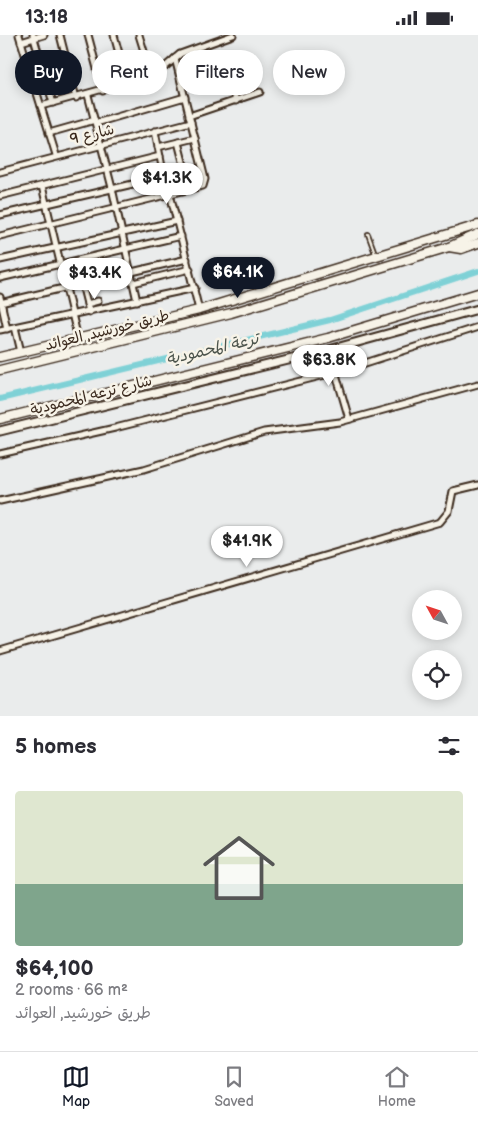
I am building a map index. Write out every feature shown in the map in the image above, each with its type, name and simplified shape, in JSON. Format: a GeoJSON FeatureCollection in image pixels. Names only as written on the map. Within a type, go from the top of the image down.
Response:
{"type":"FeatureCollection","features":[{"type":"Feature","properties":{"kind":"main road","name":"طريق خورشيد, العوائد"},"geometry":{"type":"LineString","coordinates":[[0,357],[199,310],[478,225]]}},
{"type":"Feature","properties":{"kind":"main road","name":"طريق خورشيد, العوائد"},"geometry":{"type":"LineString","coordinates":[[0,370],[231,313],[449,247],[478,234]]}},
{"type":"Feature","properties":{"kind":"main road"},"geometry":{"type":"LineString","coordinates":[[449,247],[461,249],[478,243]]}},
{"type":"Feature","properties":{"kind":"main road"},"geometry":{"type":"LineString","coordinates":[[0,419],[328,338],[478,293]]}},
{"type":"Feature","properties":{"kind":"street"},"geometry":{"type":"LineString","coordinates":[[18,35],[56,155]]}},
{"type":"Feature","properties":{"kind":"street"},"geometry":{"type":"LineString","coordinates":[[21,42],[44,35]]}},
{"type":"Feature","properties":{"kind":"street"},"geometry":{"type":"LineString","coordinates":[[60,35],[76,98]]}},
{"type":"Feature","properties":{"kind":"street"},"geometry":{"type":"LineString","coordinates":[[88,35],[92,51]]}},
{"type":"Feature","properties":{"kind":"street"},"geometry":{"type":"LineString","coordinates":[[114,35],[118,50]]}},
{"type":"Feature","properties":{"kind":"street"},"geometry":{"type":"LineString","coordinates":[[139,35],[144,50]]}},
{"type":"Feature","properties":{"kind":"street"},"geometry":{"type":"LineString","coordinates":[[167,66],[175,58],[233,35]]}},
{"type":"Feature","properties":{"kind":"street"},"geometry":{"type":"LineString","coordinates":[[34,37],[53,103]]}},
{"type":"Feature","properties":{"kind":"street"},"geometry":{"type":"LineString","coordinates":[[0,236],[205,184],[206,179],[175,58]]}},
{"type":"Feature","properties":{"kind":"street"},"geometry":{"type":"LineString","coordinates":[[41,106],[92,94]]}},
{"type":"Feature","properties":{"kind":"street"},"geometry":{"type":"LineString","coordinates":[[88,95],[112,188],[137,301]]}},
{"type":"Feature","properties":{"kind":"street"},"geometry":{"type":"LineString","coordinates":[[234,95],[236,101]]}},
{"type":"Feature","properties":{"kind":"street"},"geometry":{"type":"LineString","coordinates":[[190,116],[254,95]]}},
{"type":"Feature","properties":{"kind":"street"},"geometry":{"type":"LineString","coordinates":[[49,133],[184,97]]}},
{"type":"Feature","properties":{"kind":"street","name":"شارع 9"},"geometry":{"type":"LineString","coordinates":[[0,172],[56,155],[191,123]]}},
{"type":"Feature","properties":{"kind":"street"},"geometry":{"type":"LineString","coordinates":[[155,131],[164,173]]}},
{"type":"Feature","properties":{"kind":"street"},"geometry":{"type":"LineString","coordinates":[[158,147],[195,138]]}},
{"type":"Feature","properties":{"kind":"street"},"geometry":{"type":"LineString","coordinates":[[178,142],[188,181]]}},
{"type":"Feature","properties":{"kind":"street"},"geometry":{"type":"LineString","coordinates":[[0,196],[160,156]]}},
{"type":"Feature","properties":{"kind":"street"},"geometry":{"type":"LineString","coordinates":[[0,215],[150,180]]}},
{"type":"Feature","properties":{"kind":"street"},"geometry":{"type":"LineString","coordinates":[[157,185],[160,196]]}},
{"type":"Feature","properties":{"kind":"street"},"geometry":{"type":"LineString","coordinates":[[42,186],[78,339]]}},
{"type":"Feature","properties":{"kind":"street"},"geometry":{"type":"LineString","coordinates":[[170,194],[199,310]]}},
{"type":"Feature","properties":{"kind":"street"},"geometry":{"type":"LineString","coordinates":[[0,261],[177,221]]}},
{"type":"Feature","properties":{"kind":"street"},"geometry":{"type":"LineString","coordinates":[[0,277],[181,236]]}},
{"type":"Feature","properties":{"kind":"street"},"geometry":{"type":"LineString","coordinates":[[7,329],[0,301],[187,259]]}},
{"type":"Feature","properties":{"kind":"street"},"geometry":{"type":"LineString","coordinates":[[133,283],[190,269]]}},
{"type":"Feature","properties":{"kind":"street"},"geometry":{"type":"LineString","coordinates":[[82,284],[88,312]]}},
{"type":"Feature","properties":{"kind":"street"},"geometry":{"type":"LineString","coordinates":[[0,330],[73,316],[195,288]]}},
{"type":"Feature","properties":{"kind":"street"},"geometry":{"type":"LineString","coordinates":[[87,304],[98,301]]}},
{"type":"Feature","properties":{"kind":"street","name":"شارع ترعه المحمودية"},"geometry":{"type":"LineString","coordinates":[[0,431],[329,350],[478,309]]}},
{"type":"Feature","properties":{"kind":"street"},"geometry":{"type":"LineString","coordinates":[[15,327],[21,352]]}},
{"type":"Feature","properties":{"kind":"street"},"geometry":{"type":"LineString","coordinates":[[0,454],[124,426],[335,372],[478,327]]}},
{"type":"Feature","properties":{"kind":"street"},"geometry":{"type":"LineString","coordinates":[[329,350],[349,419]]}},
{"type":"Feature","properties":{"kind":"street"},"geometry":{"type":"LineString","coordinates":[[0,501],[144,469],[264,432],[349,419],[478,385]]}},
{"type":"Feature","properties":{"kind":"street"},"geometry":{"type":"LineString","coordinates":[[0,651],[435,524],[447,516],[453,491],[478,485]]}},
{"type":"Feature","properties":{"kind":"lane"},"geometry":{"type":"LineString","coordinates":[[368,234],[376,257]]}},
{"type":"Feature","properties":{"kind":"waterway","name":"ترعة المحمودية"},"geometry":{"type":"LineString","coordinates":[[0,399],[330,320],[478,271]]}}]}
